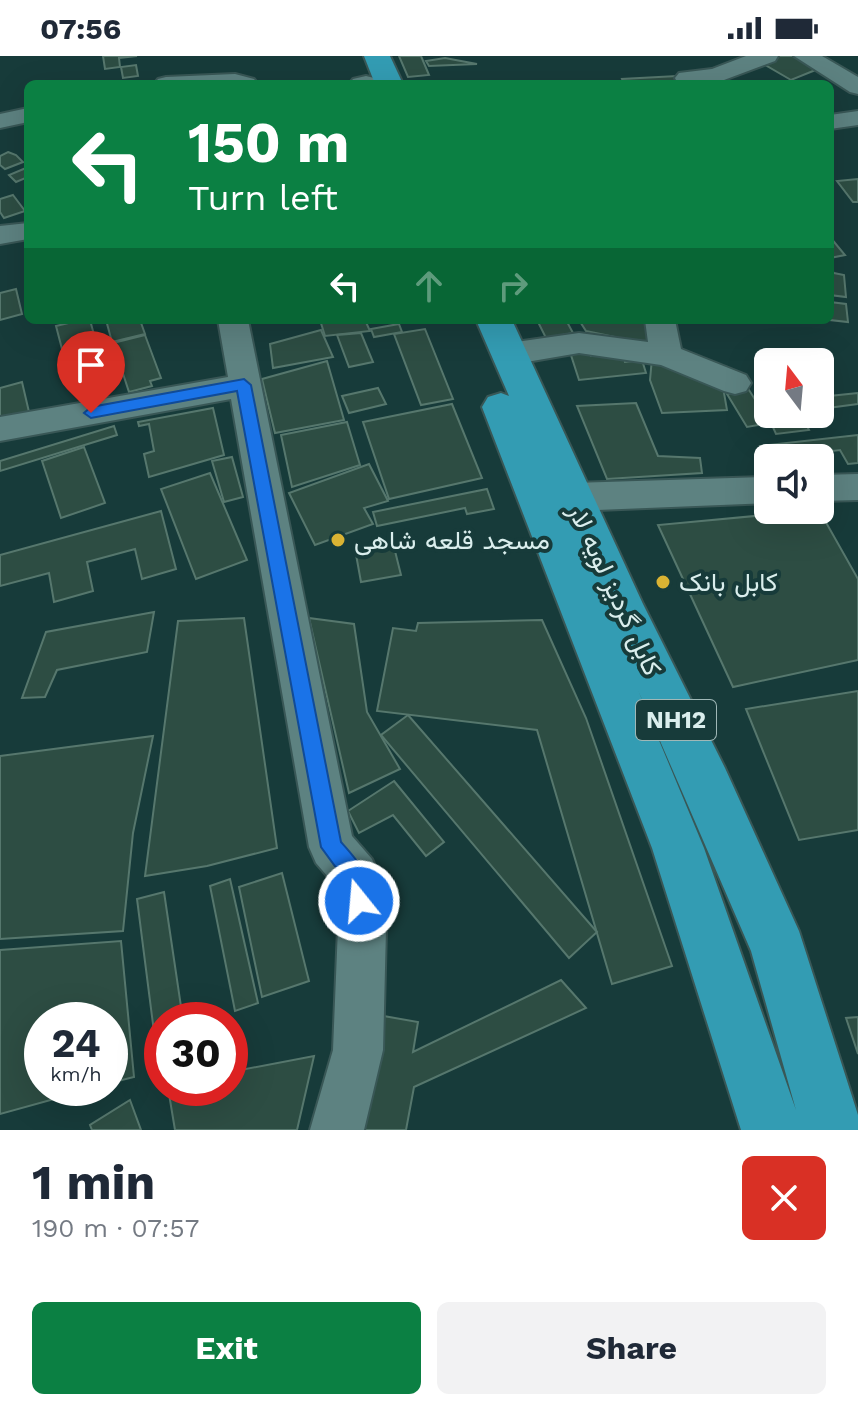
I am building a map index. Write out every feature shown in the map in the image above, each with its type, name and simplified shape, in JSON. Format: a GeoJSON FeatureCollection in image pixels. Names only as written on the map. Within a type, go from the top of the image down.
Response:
{"type":"FeatureCollection","features":[{"type":"Feature","properties":{"kind":"highway"},"geometry":{"type":"LineString","coordinates":[[355,56],[364,80]]}},
{"type":"Feature","properties":{"kind":"highway"},"geometry":{"type":"LineString","coordinates":[[377,56],[387,80]]}},
{"type":"Feature","properties":{"kind":"highway","name":"کابل گردیز لویه لار"},"geometry":{"type":"LineString","coordinates":[[467,324],[678,848],[772,1130]]}},
{"type":"Feature","properties":{"kind":"highway","name":"کابل گردیز لویه لار"},"geometry":{"type":"LineString","coordinates":[[501,337],[707,785],[779,951],[832,1130]]}},
{"type":"Feature","properties":{"kind":"street"},"geometry":{"type":"LineString","coordinates":[[688,80],[716,76],[767,56]]}},
{"type":"Feature","properties":{"kind":"street"},"geometry":{"type":"LineString","coordinates":[[805,56],[858,87]]}},
{"type":"Feature","properties":{"kind":"street"},"geometry":{"type":"LineString","coordinates":[[170,75],[224,80]]}},
{"type":"Feature","properties":{"kind":"street"},"geometry":{"type":"LineString","coordinates":[[834,99],[858,96]]}},
{"type":"Feature","properties":{"kind":"street"},"geometry":{"type":"LineString","coordinates":[[0,121],[24,116]]}},
{"type":"Feature","properties":{"kind":"street"},"geometry":{"type":"LineString","coordinates":[[834,121],[858,118]]}},
{"type":"Feature","properties":{"kind":"street"},"geometry":{"type":"LineString","coordinates":[[0,235],[24,232]]}},
{"type":"Feature","properties":{"kind":"street"},"geometry":{"type":"LineString","coordinates":[[0,255],[24,251]]}},
{"type":"Feature","properties":{"kind":"street"},"geometry":{"type":"LineString","coordinates":[[234,324],[332,847],[356,875],[362,928],[358,1050],[337,1130]]}},
{"type":"Feature","properties":{"kind":"street"},"geometry":{"type":"LineString","coordinates":[[661,324],[666,355]]}},
{"type":"Feature","properties":{"kind":"street"},"geometry":{"type":"LineString","coordinates":[[501,337],[579,343],[666,355],[735,383]]}},
{"type":"Feature","properties":{"kind":"street"},"geometry":{"type":"LineString","coordinates":[[0,429],[244,385]]}},
{"type":"Feature","properties":{"kind":"street"},"geometry":{"type":"LineString","coordinates":[[834,488],[858,487]]}},
{"type":"Feature","properties":{"kind":"street"},"geometry":{"type":"LineString","coordinates":[[573,497],[754,491]]}},
{"type":"Feature","properties":{"kind":"building"},"geometry":{"type":"Polygon","coordinates":[[[103,56],[137,56],[119,58],[120,67],[105,69],[103,56]]]}},
{"type":"Feature","properties":{"kind":"building"},"geometry":{"type":"Polygon","coordinates":[[[399,56],[421,56],[429,75],[408,77],[399,56]]]}},
{"type":"Feature","properties":{"kind":"building"},"geometry":{"type":"Polygon","coordinates":[[[775,56],[795,56],[818,69],[791,80],[760,62],[775,56]]]}},
{"type":"Feature","properties":{"kind":"building"},"geometry":{"type":"Polygon","coordinates":[[[445,58],[477,64],[429,66],[426,61],[445,58]]]}},
{"type":"Feature","properties":{"kind":"building"},"geometry":{"type":"Polygon","coordinates":[[[136,65],[138,76],[123,78],[121,67],[136,65]]]}},
{"type":"Feature","properties":{"kind":"building"},"geometry":{"type":"Polygon","coordinates":[[[677,76],[679,80],[622,80],[677,76]]]}},
{"type":"Feature","properties":{"kind":"building"},"geometry":{"type":"Polygon","coordinates":[[[8,152],[23,162],[5,169],[0,165],[0,156],[8,152]]]}},
{"type":"Feature","properties":{"kind":"building"},"geometry":{"type":"Polygon","coordinates":[[[24,169],[24,179],[16,182],[9,175],[24,169]]]}},
{"type":"Feature","properties":{"kind":"building"},"geometry":{"type":"Polygon","coordinates":[[[858,179],[858,202],[853,202],[837,181],[858,179]]]}},
{"type":"Feature","properties":{"kind":"building"},"geometry":{"type":"Polygon","coordinates":[[[13,195],[24,211],[4,218],[0,212],[0,199],[13,195]]]}},
{"type":"Feature","properties":{"kind":"building"},"geometry":{"type":"Polygon","coordinates":[[[834,242],[845,255],[834,257],[834,242]]]}},
{"type":"Feature","properties":{"kind":"building"},"geometry":{"type":"Polygon","coordinates":[[[834,273],[844,275],[846,297],[834,296],[834,273]]]}},
{"type":"Feature","properties":{"kind":"building"},"geometry":{"type":"Polygon","coordinates":[[[16,289],[22,314],[0,320],[0,293],[16,289]]]}},
{"type":"Feature","properties":{"kind":"building"},"geometry":{"type":"Polygon","coordinates":[[[834,302],[846,304],[848,322],[834,320],[834,302]]]}},
{"type":"Feature","properties":{"kind":"building"},"geometry":{"type":"Polygon","coordinates":[[[91,324],[102,364],[68,372],[56,326],[91,324]]]}},
{"type":"Feature","properties":{"kind":"building"},"geometry":{"type":"Polygon","coordinates":[[[107,324],[141,324],[145,334],[112,342],[107,324]]]}},
{"type":"Feature","properties":{"kind":"building"},"geometry":{"type":"Polygon","coordinates":[[[321,324],[367,324],[370,331],[325,336],[321,324]]]}},
{"type":"Feature","properties":{"kind":"building"},"geometry":{"type":"Polygon","coordinates":[[[399,324],[402,332],[374,337],[371,329],[399,324]]]}},
{"type":"Feature","properties":{"kind":"building"},"geometry":{"type":"Polygon","coordinates":[[[539,324],[568,324],[573,333],[546,338],[539,324]]]}},
{"type":"Feature","properties":{"kind":"building"},"geometry":{"type":"Polygon","coordinates":[[[582,324],[653,324],[653,345],[586,331],[582,324]]]}},
{"type":"Feature","properties":{"kind":"building"},"geometry":{"type":"Polygon","coordinates":[[[425,329],[453,399],[421,405],[394,334],[425,329]]]}},
{"type":"Feature","properties":{"kind":"building"},"geometry":{"type":"Polygon","coordinates":[[[321,330],[333,357],[273,368],[270,344],[321,330]]]}},
{"type":"Feature","properties":{"kind":"building"},"geometry":{"type":"Polygon","coordinates":[[[361,333],[373,362],[349,367],[337,335],[361,333]]]}},
{"type":"Feature","properties":{"kind":"building"},"geometry":{"type":"Polygon","coordinates":[[[145,335],[161,378],[150,381],[152,386],[129,392],[113,343],[145,335]]]}},
{"type":"Feature","properties":{"kind":"building"},"geometry":{"type":"Polygon","coordinates":[[[589,350],[591,356],[611,354],[612,358],[624,357],[625,362],[642,360],[646,373],[579,380],[570,352],[589,350]]]}},
{"type":"Feature","properties":{"kind":"building"},"geometry":{"type":"Polygon","coordinates":[[[652,358],[723,387],[727,410],[662,413],[650,380],[652,358]]]}},
{"type":"Feature","properties":{"kind":"building"},"geometry":{"type":"Polygon","coordinates":[[[327,361],[344,420],[275,433],[262,379],[327,361]]]}},
{"type":"Feature","properties":{"kind":"building"},"geometry":{"type":"Polygon","coordinates":[[[22,382],[29,412],[0,420],[0,388],[22,382]]]}},
{"type":"Feature","properties":{"kind":"building"},"geometry":{"type":"Polygon","coordinates":[[[378,388],[386,404],[349,413],[342,396],[378,388]]]}},
{"type":"Feature","properties":{"kind":"building"},"geometry":{"type":"Polygon","coordinates":[[[749,390],[754,398],[754,426],[747,427],[727,394],[749,390]]]}},
{"type":"Feature","properties":{"kind":"building"},"geometry":{"type":"Polygon","coordinates":[[[858,393],[858,404],[834,407],[834,396],[858,393]]]}},
{"type":"Feature","properties":{"kind":"building"},"geometry":{"type":"Polygon","coordinates":[[[636,403],[658,456],[700,458],[702,473],[607,479],[577,406],[636,403]]]}},
{"type":"Feature","properties":{"kind":"building"},"geometry":{"type":"Polygon","coordinates":[[[452,404],[482,478],[389,499],[363,422],[452,404]]]}},
{"type":"Feature","properties":{"kind":"building"},"geometry":{"type":"Polygon","coordinates":[[[213,408],[224,455],[149,477],[144,454],[154,451],[149,424],[139,426],[138,422],[213,408]]]}},
{"type":"Feature","properties":{"kind":"building"},"geometry":{"type":"Polygon","coordinates":[[[347,422],[360,465],[292,487],[281,435],[347,422]]]}},
{"type":"Feature","properties":{"kind":"building"},"geometry":{"type":"Polygon","coordinates":[[[114,426],[117,435],[0,471],[0,461],[114,426]]]}},
{"type":"Feature","properties":{"kind":"building"},"geometry":{"type":"Polygon","coordinates":[[[773,428],[809,430],[776,434],[773,428]]]}},
{"type":"Feature","properties":{"kind":"building"},"geometry":{"type":"Polygon","coordinates":[[[858,435],[858,463],[848,464],[840,450],[834,451],[834,444],[778,444],[858,435]]]}},
{"type":"Feature","properties":{"kind":"building"},"geometry":{"type":"Polygon","coordinates":[[[84,447],[105,503],[61,518],[42,461],[84,447]]]}},
{"type":"Feature","properties":{"kind":"building"},"geometry":{"type":"Polygon","coordinates":[[[232,457],[243,497],[224,502],[212,461],[232,457]]]}},
{"type":"Feature","properties":{"kind":"building"},"geometry":{"type":"Polygon","coordinates":[[[369,464],[388,501],[364,508],[373,524],[315,545],[289,493],[369,464]]]}},
{"type":"Feature","properties":{"kind":"building"},"geometry":{"type":"Polygon","coordinates":[[[210,473],[247,560],[196,579],[161,489],[210,473]]]}},
{"type":"Feature","properties":{"kind":"building"},"geometry":{"type":"Polygon","coordinates":[[[487,489],[494,509],[467,514],[465,508],[377,526],[373,512],[487,489]]]}},
{"type":"Feature","properties":{"kind":"building"},"geometry":{"type":"Polygon","coordinates":[[[161,511],[176,569],[142,579],[135,549],[87,562],[93,591],[54,602],[49,573],[0,586],[0,555],[161,511]]]}},
{"type":"Feature","properties":{"kind":"building"},"geometry":{"type":"Polygon","coordinates":[[[754,516],[754,524],[827,524],[858,579],[858,660],[733,687],[658,525],[754,516]]]}},
{"type":"Feature","properties":{"kind":"building"},"geometry":{"type":"Polygon","coordinates":[[[393,543],[401,575],[361,582],[355,549],[393,543]]]}},
{"type":"Feature","properties":{"kind":"building"},"geometry":{"type":"Polygon","coordinates":[[[154,612],[147,652],[57,670],[45,697],[22,698],[46,632],[154,612]]]}},
{"type":"Feature","properties":{"kind":"building"},"geometry":{"type":"Polygon","coordinates":[[[244,618],[277,848],[207,866],[145,876],[178,621],[244,618]]]}},
{"type":"Feature","properties":{"kind":"building"},"geometry":{"type":"Polygon","coordinates":[[[309,618],[354,624],[367,712],[400,769],[349,793],[309,618]]]}},
{"type":"Feature","properties":{"kind":"building"},"geometry":{"type":"Polygon","coordinates":[[[542,620],[586,718],[672,966],[612,984],[537,730],[377,711],[393,628],[416,631],[418,623],[542,620]]]}},
{"type":"Feature","properties":{"kind":"building"},"geometry":{"type":"Polygon","coordinates":[[[858,691],[858,830],[799,840],[746,709],[858,691]]]}},
{"type":"Feature","properties":{"kind":"building"},"geometry":{"type":"Polygon","coordinates":[[[408,715],[597,932],[569,958],[381,735],[408,715]]]}},
{"type":"Feature","properties":{"kind":"building"},"geometry":{"type":"Polygon","coordinates":[[[153,736],[133,833],[123,931],[0,939],[0,756],[153,736]]]}},
{"type":"Feature","properties":{"kind":"building"},"geometry":{"type":"Polygon","coordinates":[[[394,781],[444,842],[426,856],[393,815],[359,833],[348,811],[394,781]]]}},
{"type":"Feature","properties":{"kind":"building"},"geometry":{"type":"Polygon","coordinates":[[[282,873],[309,981],[262,997],[239,887],[282,873]]]}},
{"type":"Feature","properties":{"kind":"building"},"geometry":{"type":"Polygon","coordinates":[[[230,879],[258,1003],[248,1006],[248,1002],[233,1002],[210,886],[230,879]]]}},
{"type":"Feature","properties":{"kind":"building"},"geometry":{"type":"Polygon","coordinates":[[[164,892],[180,1002],[150,1002],[137,899],[164,892]]]}},
{"type":"Feature","properties":{"kind":"building"},"geometry":{"type":"Polygon","coordinates":[[[121,941],[127,1002],[24,1002],[24,1106],[29,1106],[0,1114],[0,950],[121,941]]]}},
{"type":"Feature","properties":{"kind":"building"},"geometry":{"type":"Polygon","coordinates":[[[561,980],[586,1008],[414,1087],[406,1130],[347,1130],[372,1014],[418,1022],[413,1052],[561,980]]]}},
{"type":"Feature","properties":{"kind":"building"},"geometry":{"type":"Polygon","coordinates":[[[128,1014],[134,1077],[128,1078],[128,1014]]]}},
{"type":"Feature","properties":{"kind":"building"},"geometry":{"type":"Polygon","coordinates":[[[858,1017],[858,1054],[846,1018],[858,1017]]]}},
{"type":"Feature","properties":{"kind":"building"},"geometry":{"type":"Polygon","coordinates":[[[314,1056],[297,1130],[175,1130],[171,1106],[248,1106],[248,1069],[314,1056]]]}},
{"type":"Feature","properties":{"kind":"building"},"geometry":{"type":"Polygon","coordinates":[[[128,1101],[141,1130],[92,1130],[90,1125],[120,1106],[128,1106],[128,1101]]]}},
{"type":"Feature","properties":{"kind":"place","name":"مسجد قلعه شاهی"},"geometry":{"type":"Point","coordinates":[338,540]}},
{"type":"Feature","properties":{"kind":"place","name":"کابل بانک"},"geometry":{"type":"Point","coordinates":[663,582]}},
{"type":"Feature","properties":{"kind":"route"},"geometry":{"type":"LineString","coordinates":[[91,413],[244,385],[332,847],[356,875],[359,901]]}}]}
